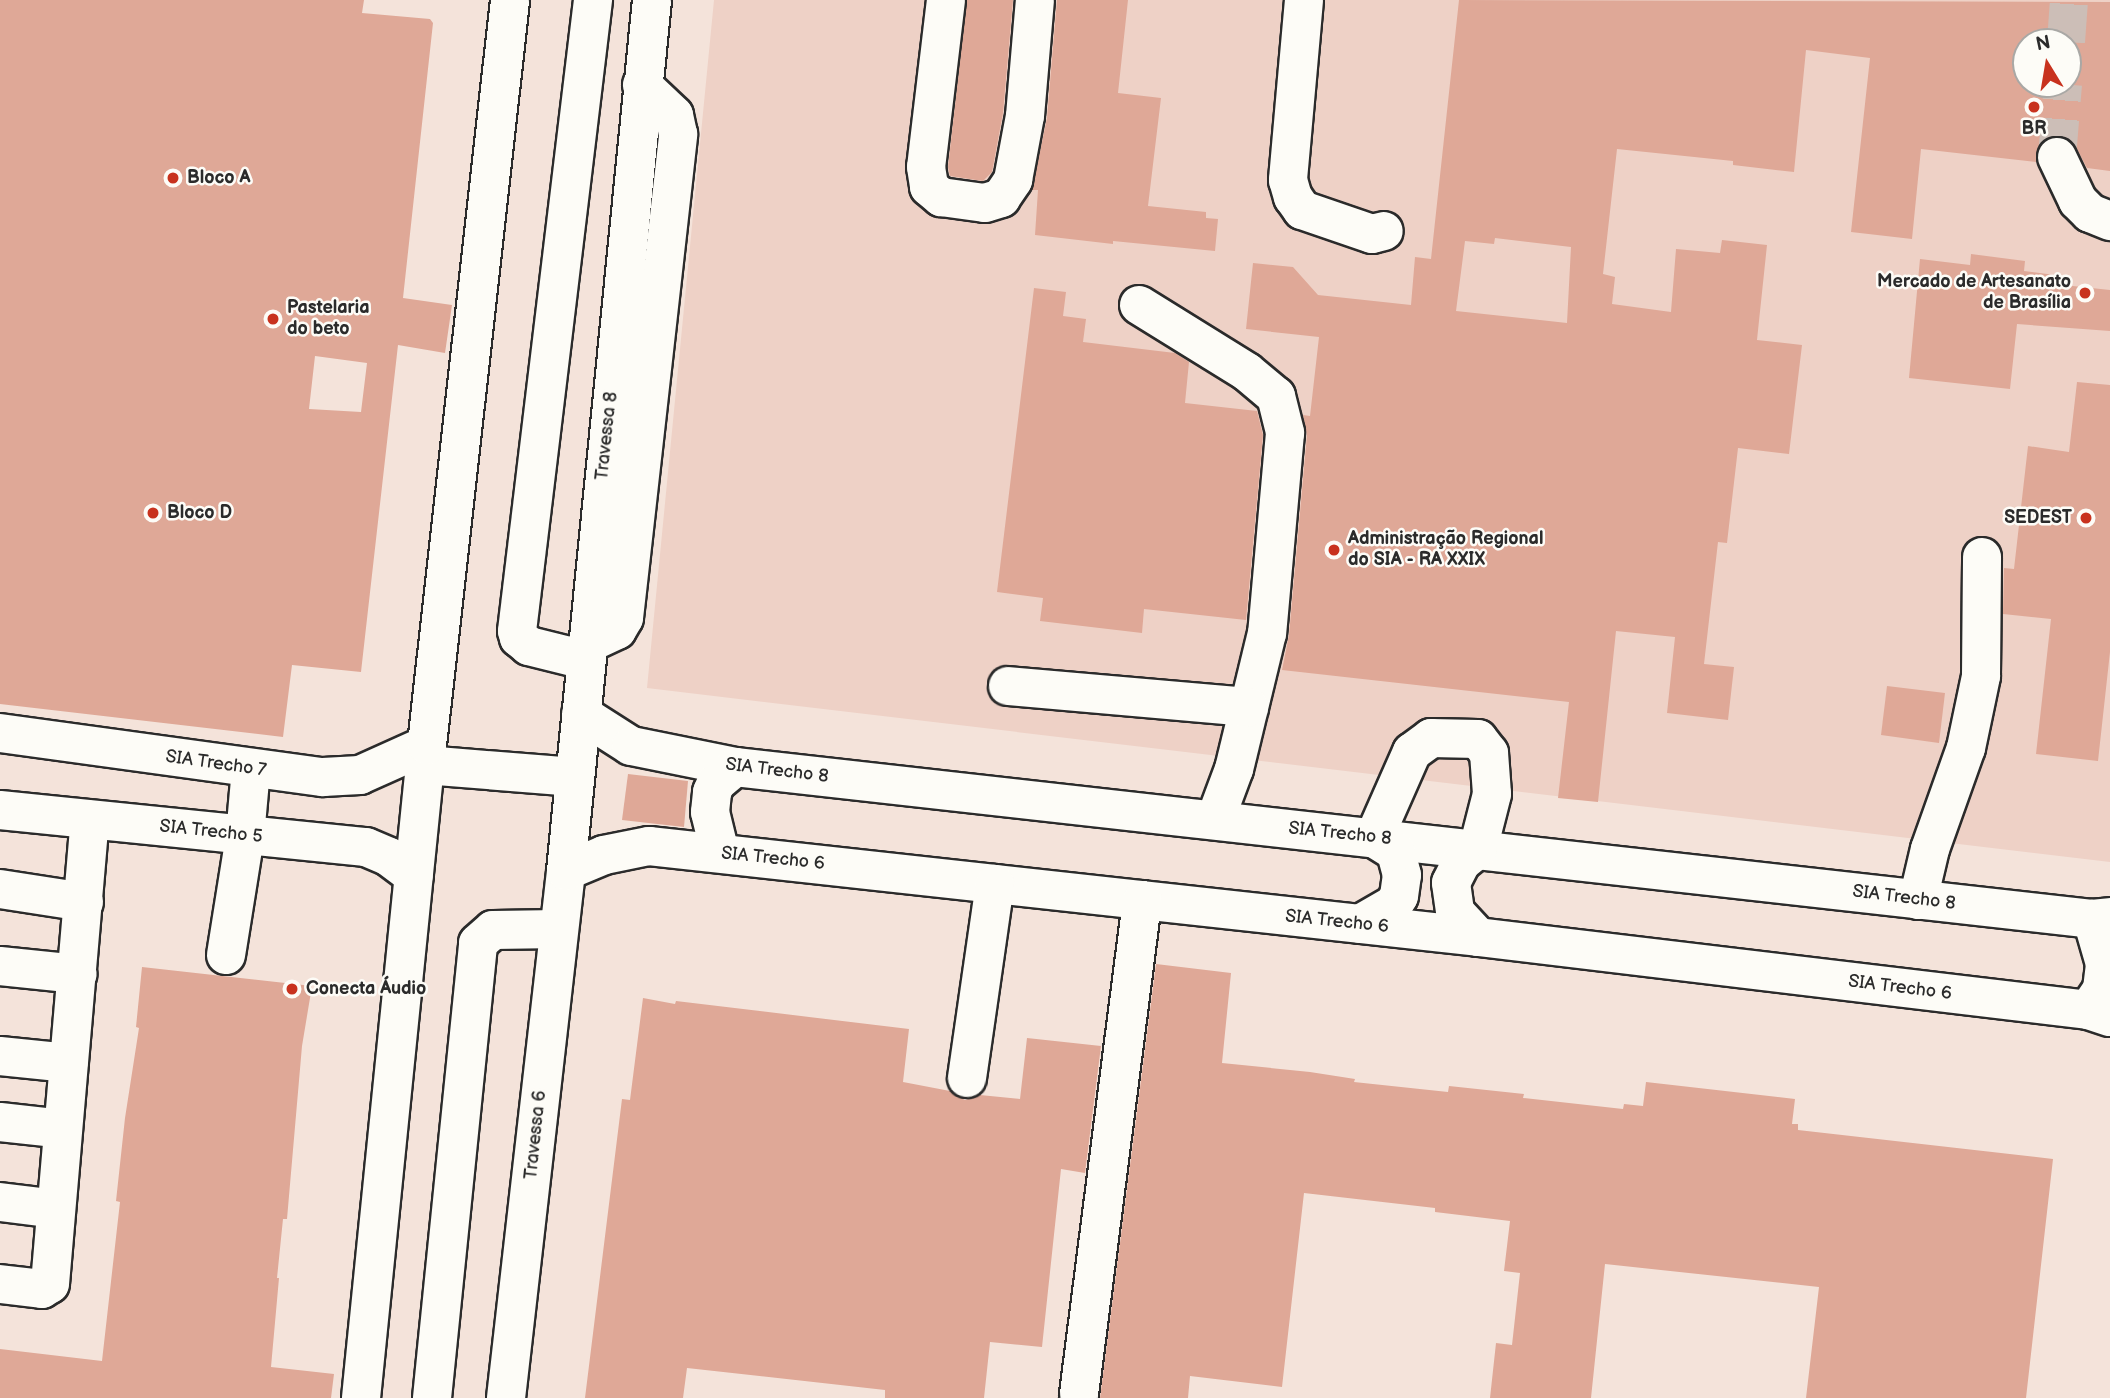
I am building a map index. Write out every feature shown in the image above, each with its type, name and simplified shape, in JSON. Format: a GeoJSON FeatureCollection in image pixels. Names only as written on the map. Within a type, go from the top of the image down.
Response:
{"type":"FeatureCollection","features":[{"type":"Feature","properties":{"kind":"street"},"geometry":{"type":"LineString","coordinates":[[361,1398],[426,755],[510,0]]}},
{"type":"Feature","properties":{"kind":"street"},"geometry":{"type":"LineString","coordinates":[[586,652],[529,646],[519,638],[517,631],[593,0]]}},
{"type":"Feature","properties":{"kind":"street","name":"Travessa 8"},"geometry":{"type":"LineString","coordinates":[[566,872],[652,0]]}},
{"type":"Feature","properties":{"kind":"street"},"geometry":{"type":"LineString","coordinates":[[946,0],[926,167],[929,187],[941,197],[985,203],[1001,198],[1013,180],[1025,116],[1035,0]]}},
{"type":"Feature","properties":{"kind":"street"},"geometry":{"type":"LineString","coordinates":[[1304,0],[1289,180],[1293,197],[1302,210],[1372,234],[1384,231]]}},
{"type":"Feature","properties":{"kind":"street"},"geometry":{"type":"LineString","coordinates":[[2057,157],[2078,201],[2090,213],[2110,221]]}},
{"type":"Feature","properties":{"kind":"street"},"geometry":{"type":"LineString","coordinates":[[1139,305],[1247,372],[1276,396],[1285,433],[1267,633],[1234,769],[1215,820]]}},
{"type":"Feature","properties":{"kind":"street"},"geometry":{"type":"LineString","coordinates":[[1918,900],[1930,849],[1966,748],[1981,676],[1982,557]]}},
{"type":"Feature","properties":{"kind":"street"},"geometry":{"type":"LineString","coordinates":[[1008,686],[1250,707]]}},
{"type":"Feature","properties":{"kind":"street","name":"SIA Trecho 8"},"geometry":{"type":"LineString","coordinates":[[581,714],[631,746],[735,768],[2101,918]]}},
{"type":"Feature","properties":{"kind":"street","name":"SIA Trecho 7"},"geometry":{"type":"LineString","coordinates":[[0,733],[323,777],[360,775],[426,755]]}},
{"type":"Feature","properties":{"kind":"street"},"geometry":{"type":"LineString","coordinates":[[1360,924],[1394,904],[1399,896],[1402,875],[1395,852],[1374,838],[1412,752],[1431,738],[1478,739],[1489,753],[1492,794],[1478,849],[1461,863],[1451,883],[1455,912],[1478,937]]}},
{"type":"Feature","properties":{"kind":"street"},"geometry":{"type":"LineString","coordinates":[[426,755],[575,777]]}},
{"type":"Feature","properties":{"kind":"street"},"geometry":{"type":"LineString","coordinates":[[720,853],[710,812],[712,792],[716,783],[735,768]]}},
{"type":"Feature","properties":{"kind":"street"},"geometry":{"type":"LineString","coordinates":[[226,954],[245,836],[251,769]]}},
{"type":"Feature","properties":{"kind":"street","name":"SIA Trecho 5"},"geometry":{"type":"LineString","coordinates":[[0,810],[366,847],[389,858],[414,876]]}},
{"type":"Feature","properties":{"kind":"street"},"geometry":{"type":"LineString","coordinates":[[0,1284],[42,1289],[50,1284],[90,820]]}},
{"type":"Feature","properties":{"kind":"street","name":"SIA Trecho 6"},"geometry":{"type":"LineString","coordinates":[[566,872],[604,855],[649,846],[1478,937],[2099,1014]]}},
{"type":"Feature","properties":{"kind":"street","name":"Travessa 6"},"geometry":{"type":"LineString","coordinates":[[506,1398],[566,872]]}},
{"type":"Feature","properties":{"kind":"street"},"geometry":{"type":"LineString","coordinates":[[967,1078],[995,884]]}},
{"type":"Feature","properties":{"kind":"street"},"geometry":{"type":"LineString","coordinates":[[0,889],[85,902]]}},
{"type":"Feature","properties":{"kind":"street"},"geometry":{"type":"LineString","coordinates":[[1079,1394],[1142,900]]}},
{"type":"Feature","properties":{"kind":"street"},"geometry":{"type":"LineString","coordinates":[[2099,1014],[2105,964],[2101,918]]}},
{"type":"Feature","properties":{"kind":"street"},"geometry":{"type":"LineString","coordinates":[[432,1398],[478,943],[493,930],[559,929]]}},
{"type":"Feature","properties":{"kind":"street"},"geometry":{"type":"LineString","coordinates":[[0,966],[78,974]]}},
{"type":"Feature","properties":{"kind":"street"},"geometry":{"type":"LineString","coordinates":[[0,1056],[69,1063]]}},
{"type":"Feature","properties":{"kind":"street"},"geometry":{"type":"LineString","coordinates":[[0,1122],[63,1129]]}},
{"type":"Feature","properties":{"kind":"street"},"geometry":{"type":"LineString","coordinates":[[0,1202],[56,1209]]}},
{"type":"Feature","properties":{"kind":"shaded area"},"geometry":{"type":"Polygon","coordinates":[[[714,0],[2110,0],[2110,862],[647,688],[714,0]]]}},
{"type":"Feature","properties":{"kind":"building"},"geometry":{"type":"Polygon","coordinates":[[[0,0],[364,0],[362,13],[430,19],[433,23],[403,298],[452,305],[445,353],[398,345],[361,672],[292,665],[283,737],[0,704],[0,0]],[[315,356],[309,409],[361,412],[367,363],[315,356]]]}},
{"type":"Feature","properties":{"kind":"building"},"geometry":{"type":"Polygon","coordinates":[[[967,0],[1013,0],[1003,113],[992,172],[983,181],[950,176],[948,167],[967,0]]]}},
{"type":"Feature","properties":{"kind":"building"},"geometry":{"type":"Polygon","coordinates":[[[1057,0],[1128,0],[1118,93],[1161,98],[1148,206],[1206,212],[1206,218],[1218,219],[1215,251],[1035,235],[1038,190],[1032,190],[1047,118],[1057,0]]]}},
{"type":"Feature","properties":{"kind":"building"},"geometry":{"type":"Polygon","coordinates":[[[1459,0],[2110,2],[2110,171],[2087,168],[2076,147],[2069,139],[2059,135],[2048,137],[2039,144],[2036,162],[1921,149],[1912,239],[1851,232],[1870,58],[1806,50],[1794,172],[1733,165],[1733,161],[1617,149],[1603,274],[1615,277],[1612,304],[1671,312],[1676,249],[1720,253],[1722,240],[1767,245],[1757,340],[1802,345],[1789,454],[1738,448],[1727,543],[1718,542],[1704,664],[1734,667],[1728,720],[1667,713],[1675,637],[1616,631],[1598,802],[1558,798],[1569,702],[1282,670],[1289,635],[1307,435],[1303,415],[1310,416],[1319,337],[1246,329],[1253,263],[1293,267],[1318,295],[1411,305],[1415,257],[1431,259],[1459,0]],[[1495,238],[1494,244],[1465,241],[1456,311],[1567,323],[1571,247],[1495,238]]]}},
{"type":"Feature","properties":{"kind":"building"},"geometry":{"type":"Polygon","coordinates":[[[1971,254],[2025,261],[2024,271],[2055,275],[2054,284],[2110,290],[2110,331],[2017,324],[2010,389],[1909,378],[1920,259],[1970,265],[1971,254]]]}},
{"type":"Feature","properties":{"kind":"building"},"geometry":{"type":"Polygon","coordinates":[[[1034,288],[1066,292],[1063,316],[1086,319],[1083,342],[1175,353],[1189,362],[1185,403],[1257,411],[1263,435],[1246,620],[1144,609],[1142,633],[1040,621],[1043,598],[997,592],[1034,288]]]}},
{"type":"Feature","properties":{"kind":"building","name":"SEDEST"},"geometry":{"type":"Polygon","coordinates":[[[2077,382],[2110,385],[2110,652],[2098,761],[2036,754],[2051,619],[2003,614],[2004,568],[2014,569],[2028,446],[2069,452],[2077,382]]]}},
{"type":"Feature","properties":{"kind":"building"},"geometry":{"type":"Polygon","coordinates":[[[1887,686],[1945,693],[1939,743],[1881,735],[1887,686]]]}},
{"type":"Feature","properties":{"kind":"building"},"geometry":{"type":"Polygon","coordinates":[[[628,774],[688,781],[684,827],[622,820],[628,774]]]}},
{"type":"Feature","properties":{"kind":"building"},"geometry":{"type":"Polygon","coordinates":[[[1156,964],[1231,973],[1222,1063],[1310,1072],[1355,1079],[1354,1082],[1448,1092],[1449,1086],[1524,1094],[1523,1098],[1623,1109],[1624,1104],[1643,1106],[1646,1082],[1795,1099],[1792,1124],[1798,1124],[1798,1130],[2053,1159],[2026,1398],[1806,1398],[1819,1287],[1605,1264],[1591,1398],[1490,1398],[1496,1343],[1512,1345],[1520,1273],[1504,1271],[1510,1221],[1435,1212],[1435,1208],[1304,1193],[1282,1387],[1190,1376],[1188,1398],[1100,1398],[1156,964]]]}},
{"type":"Feature","properties":{"kind":"building"},"geometry":{"type":"Polygon","coordinates":[[[142,967],[312,986],[302,1046],[287,1219],[283,1219],[271,1367],[334,1374],[331,1398],[0,1398],[0,1349],[102,1361],[120,1202],[116,1201],[125,1118],[139,1028],[136,1027],[142,967]]]}},
{"type":"Feature","properties":{"kind":"building"},"geometry":{"type":"Polygon","coordinates":[[[643,998],[675,1004],[676,1001],[909,1029],[903,1082],[950,1091],[965,1100],[980,1095],[1020,1099],[1027,1038],[1101,1046],[1085,1173],[1061,1169],[1042,1347],[990,1342],[984,1398],[885,1398],[885,1390],[687,1368],[683,1398],[585,1398],[622,1099],[630,1100],[643,998]]]}},
{"type":"Feature","properties":{"kind":"tunnel"},"geometry":{"type":"LineString","coordinates":[[2067,28],[2069,0]]}},
{"type":"Feature","properties":{"kind":"tunnel"},"geometry":{"type":"LineString","coordinates":[[2057,157],[2062,98]]}},
{"type":"Feature","properties":{"kind":"place","name":"BR"},"geometry":{"type":"Point","coordinates":[2034,107]}},
{"type":"Feature","properties":{"kind":"place","name":"Bloco A"},"geometry":{"type":"Point","coordinates":[173,178]}},
{"type":"Feature","properties":{"kind":"place","name":"Mercado de Artesanato de Brasília"},"geometry":{"type":"Point","coordinates":[2085,293]}},
{"type":"Feature","properties":{"kind":"place","name":"Pastelaria do beto"},"geometry":{"type":"Point","coordinates":[273,319]}},
{"type":"Feature","properties":{"kind":"place","name":"Bloco D"},"geometry":{"type":"Point","coordinates":[153,513]}},
{"type":"Feature","properties":{"kind":"place","name":"SEDEST"},"geometry":{"type":"Point","coordinates":[2086,518]}},
{"type":"Feature","properties":{"kind":"place","name":"Administração Regional do SIA - RA XXIX"},"geometry":{"type":"Point","coordinates":[1334,550]}},
{"type":"Feature","properties":{"kind":"place","name":"Conecta Áudio"},"geometry":{"type":"Point","coordinates":[292,989]}}]}
